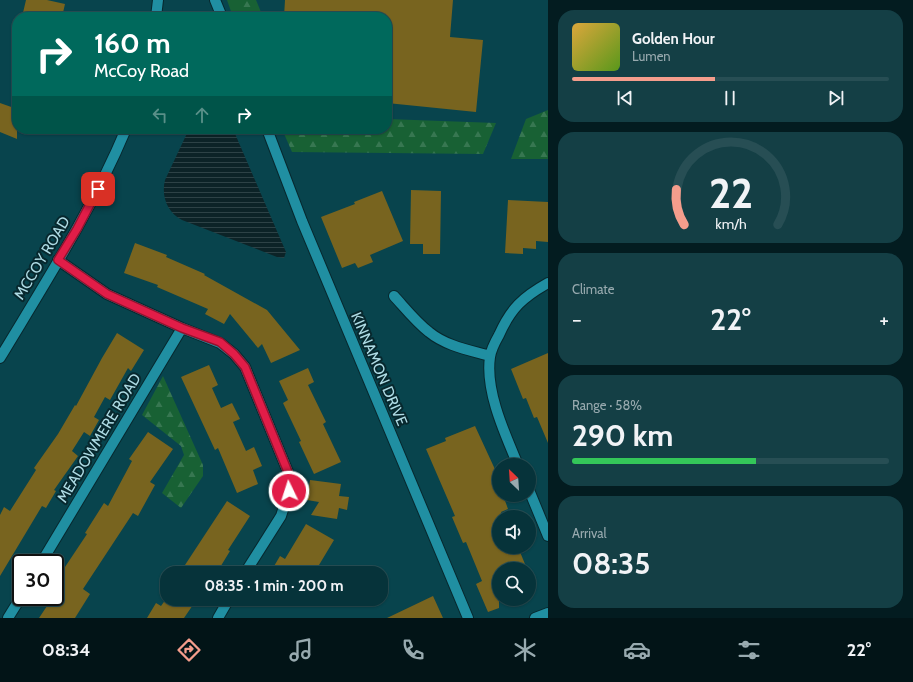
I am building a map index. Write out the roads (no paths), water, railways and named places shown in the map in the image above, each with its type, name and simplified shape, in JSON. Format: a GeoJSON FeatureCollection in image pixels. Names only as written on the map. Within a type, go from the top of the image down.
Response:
{"type":"FeatureCollection","features":[{"type":"Feature","properties":{"kind":"street"},"geometry":{"type":"LineString","coordinates":[[157,12],[158,0]]}},
{"type":"Feature","properties":{"kind":"street"},"geometry":{"type":"LineString","coordinates":[[215,0],[220,12]]}},
{"type":"Feature","properties":{"kind":"street","name":"MCCOY ROAD"},"geometry":{"type":"LineString","coordinates":[[0,358],[77,229],[105,176],[124,134]]}},
{"type":"Feature","properties":{"kind":"street","name":"KINNAMON DRIVE"},"geometry":{"type":"LineString","coordinates":[[269,134],[304,228],[468,618]]}},
{"type":"Feature","properties":{"kind":"street"},"geometry":{"type":"LineString","coordinates":[[58,260],[107,294],[182,328],[220,342],[234,354],[245,367],[288,472],[289,491],[281,516],[249,566]]}},
{"type":"Feature","properties":{"kind":"street"},"geometry":{"type":"LineString","coordinates":[[515,458],[492,398],[490,383],[490,356],[502,328],[510,314],[520,302],[548,283]]}},
{"type":"Feature","properties":{"kind":"street"},"geometry":{"type":"LineString","coordinates":[[394,296],[430,333],[452,345],[490,356]]}},
{"type":"Feature","properties":{"kind":"street","name":"MEADOWMERE ROAD"},"geometry":{"type":"LineString","coordinates":[[46,554],[182,328]]}},
{"type":"Feature","properties":{"kind":"street"},"geometry":{"type":"LineString","coordinates":[[536,500],[544,512],[548,536]]}},
{"type":"Feature","properties":{"kind":"street"},"geometry":{"type":"LineString","coordinates":[[8,618],[15,606]]}},
{"type":"Feature","properties":{"kind":"street"},"geometry":{"type":"LineString","coordinates":[[218,618],[225,606]]}},
{"type":"Feature","properties":{"kind":"street"},"geometry":{"type":"LineString","coordinates":[[535,618],[548,613]]}},
{"type":"Feature","properties":{"kind":"water"},"geometry":{"type":"Polygon","coordinates":[[[187,134],[235,134],[286,252],[284,258],[277,257],[177,217],[172,213],[166,203],[164,192],[165,180],[187,134]]]}}]}
